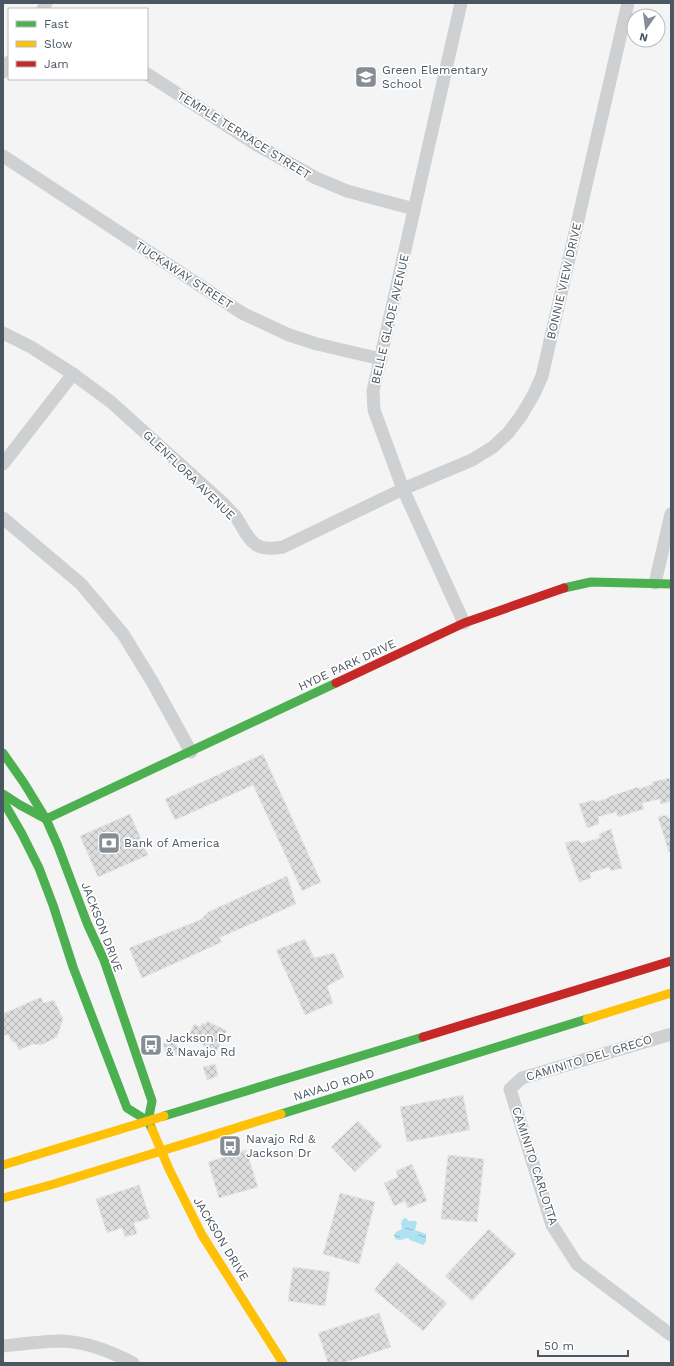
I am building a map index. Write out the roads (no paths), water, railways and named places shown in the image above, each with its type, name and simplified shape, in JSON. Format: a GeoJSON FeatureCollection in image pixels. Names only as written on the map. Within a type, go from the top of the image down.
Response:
{"type":"FeatureCollection","features":[{"type":"Feature","properties":{"kind":"main road","name":"HYDE PARK DRIVE"},"geometry":{"type":"LineString","coordinates":[[46,819],[464,623],[559,588],[591,582],[671,584]]}},
{"type":"Feature","properties":{"kind":"main road","name":"JACKSON DRIVE"},"geometry":{"type":"LineString","coordinates":[[3,753],[24,783],[46,819],[58,846],[87,923],[104,960],[152,1101],[148,1121],[171,1174],[202,1235],[283,1363]]}},
{"type":"Feature","properties":{"kind":"main road"},"geometry":{"type":"LineString","coordinates":[[3,794],[46,819]]}},
{"type":"Feature","properties":{"kind":"main road"},"geometry":{"type":"LineString","coordinates":[[3,801],[22,834],[47,890],[73,967],[127,1108],[148,1121]]}},
{"type":"Feature","properties":{"kind":"main road"},"geometry":{"type":"LineString","coordinates":[[22,834],[36,839]]}},
{"type":"Feature","properties":{"kind":"main road"},"geometry":{"type":"LineString","coordinates":[[46,842],[58,846]]}},
{"type":"Feature","properties":{"kind":"main road","name":"NAVAJO ROAD"},"geometry":{"type":"LineString","coordinates":[[3,1165],[671,961]]}},
{"type":"Feature","properties":{"kind":"main road","name":"NAVAJO ROAD"},"geometry":{"type":"LineString","coordinates":[[3,1198],[460,1060],[671,993]]}},
{"type":"Feature","properties":{"kind":"street","name":"BELLE GLADE AVENUE"},"geometry":{"type":"LineString","coordinates":[[461,3],[373,391],[374,410],[403,489],[464,623]]}},
{"type":"Feature","properties":{"kind":"street","name":"BONNIE VIEW DRIVE"},"geometry":{"type":"LineString","coordinates":[[403,489],[472,460],[493,447],[508,433],[521,416],[534,394],[542,376],[546,361],[628,3]]}},
{"type":"Feature","properties":{"kind":"street","name":"TEMPLE TERRACE STREET"},"geometry":{"type":"LineString","coordinates":[[148,75],[257,145],[316,178],[347,191],[414,209]]}},
{"type":"Feature","properties":{"kind":"street","name":"TUCKAWAY STREET"},"geometry":{"type":"LineString","coordinates":[[3,156],[242,313],[289,335],[317,344],[381,359]]}},
{"type":"Feature","properties":{"kind":"street","name":"GLENFLORA AVENUE"},"geometry":{"type":"LineString","coordinates":[[3,333],[31,347],[73,374],[111,402],[223,503],[235,516],[249,539],[259,547],[272,549],[283,547],[403,489]]}},
{"type":"Feature","properties":{"kind":"street"},"geometry":{"type":"LineString","coordinates":[[3,464],[73,374]]}},
{"type":"Feature","properties":{"kind":"street"},"geometry":{"type":"LineString","coordinates":[[655,583],[671,514]]}},
{"type":"Feature","properties":{"kind":"street"},"geometry":{"type":"LineString","coordinates":[[3,518],[81,584],[123,634],[153,683],[191,752]]}},
{"type":"Feature","properties":{"kind":"street","name":"CAMINITO DEL GRECO"},"geometry":{"type":"LineString","coordinates":[[510,1089],[522,1078],[668,1034],[671,1035]]}},
{"type":"Feature","properties":{"kind":"street","name":"CAMINITO CARLOTTA"},"geometry":{"type":"LineString","coordinates":[[510,1089],[552,1225],[577,1264],[671,1335]]}},
{"type":"Feature","properties":{"kind":"street"},"geometry":{"type":"LineString","coordinates":[[3,1346],[62,1341],[104,1350],[134,1363]]}},
{"type":"Feature","properties":{"kind":"water"},"geometry":{"type":"Polygon","coordinates":[[[406,1218],[409,1221],[416,1221],[417,1223],[415,1230],[426,1234],[426,1242],[423,1245],[408,1238],[400,1240],[395,1239],[394,1235],[402,1229],[401,1223],[403,1219],[406,1218]]]}},
{"type":"Feature","properties":{"kind":"place","name":"Green Elementary School"},"geometry":{"type":"Point","coordinates":[366,77]}},
{"type":"Feature","properties":{"kind":"place","name":"Bank of America"},"geometry":{"type":"Point","coordinates":[109,843]}},
{"type":"Feature","properties":{"kind":"place","name":"Jackson Dr & Navajo Rd"},"geometry":{"type":"Point","coordinates":[151,1045]}},
{"type":"Feature","properties":{"kind":"place","name":"Navajo Rd & Jackson Dr"},"geometry":{"type":"Point","coordinates":[230,1146]}}]}
